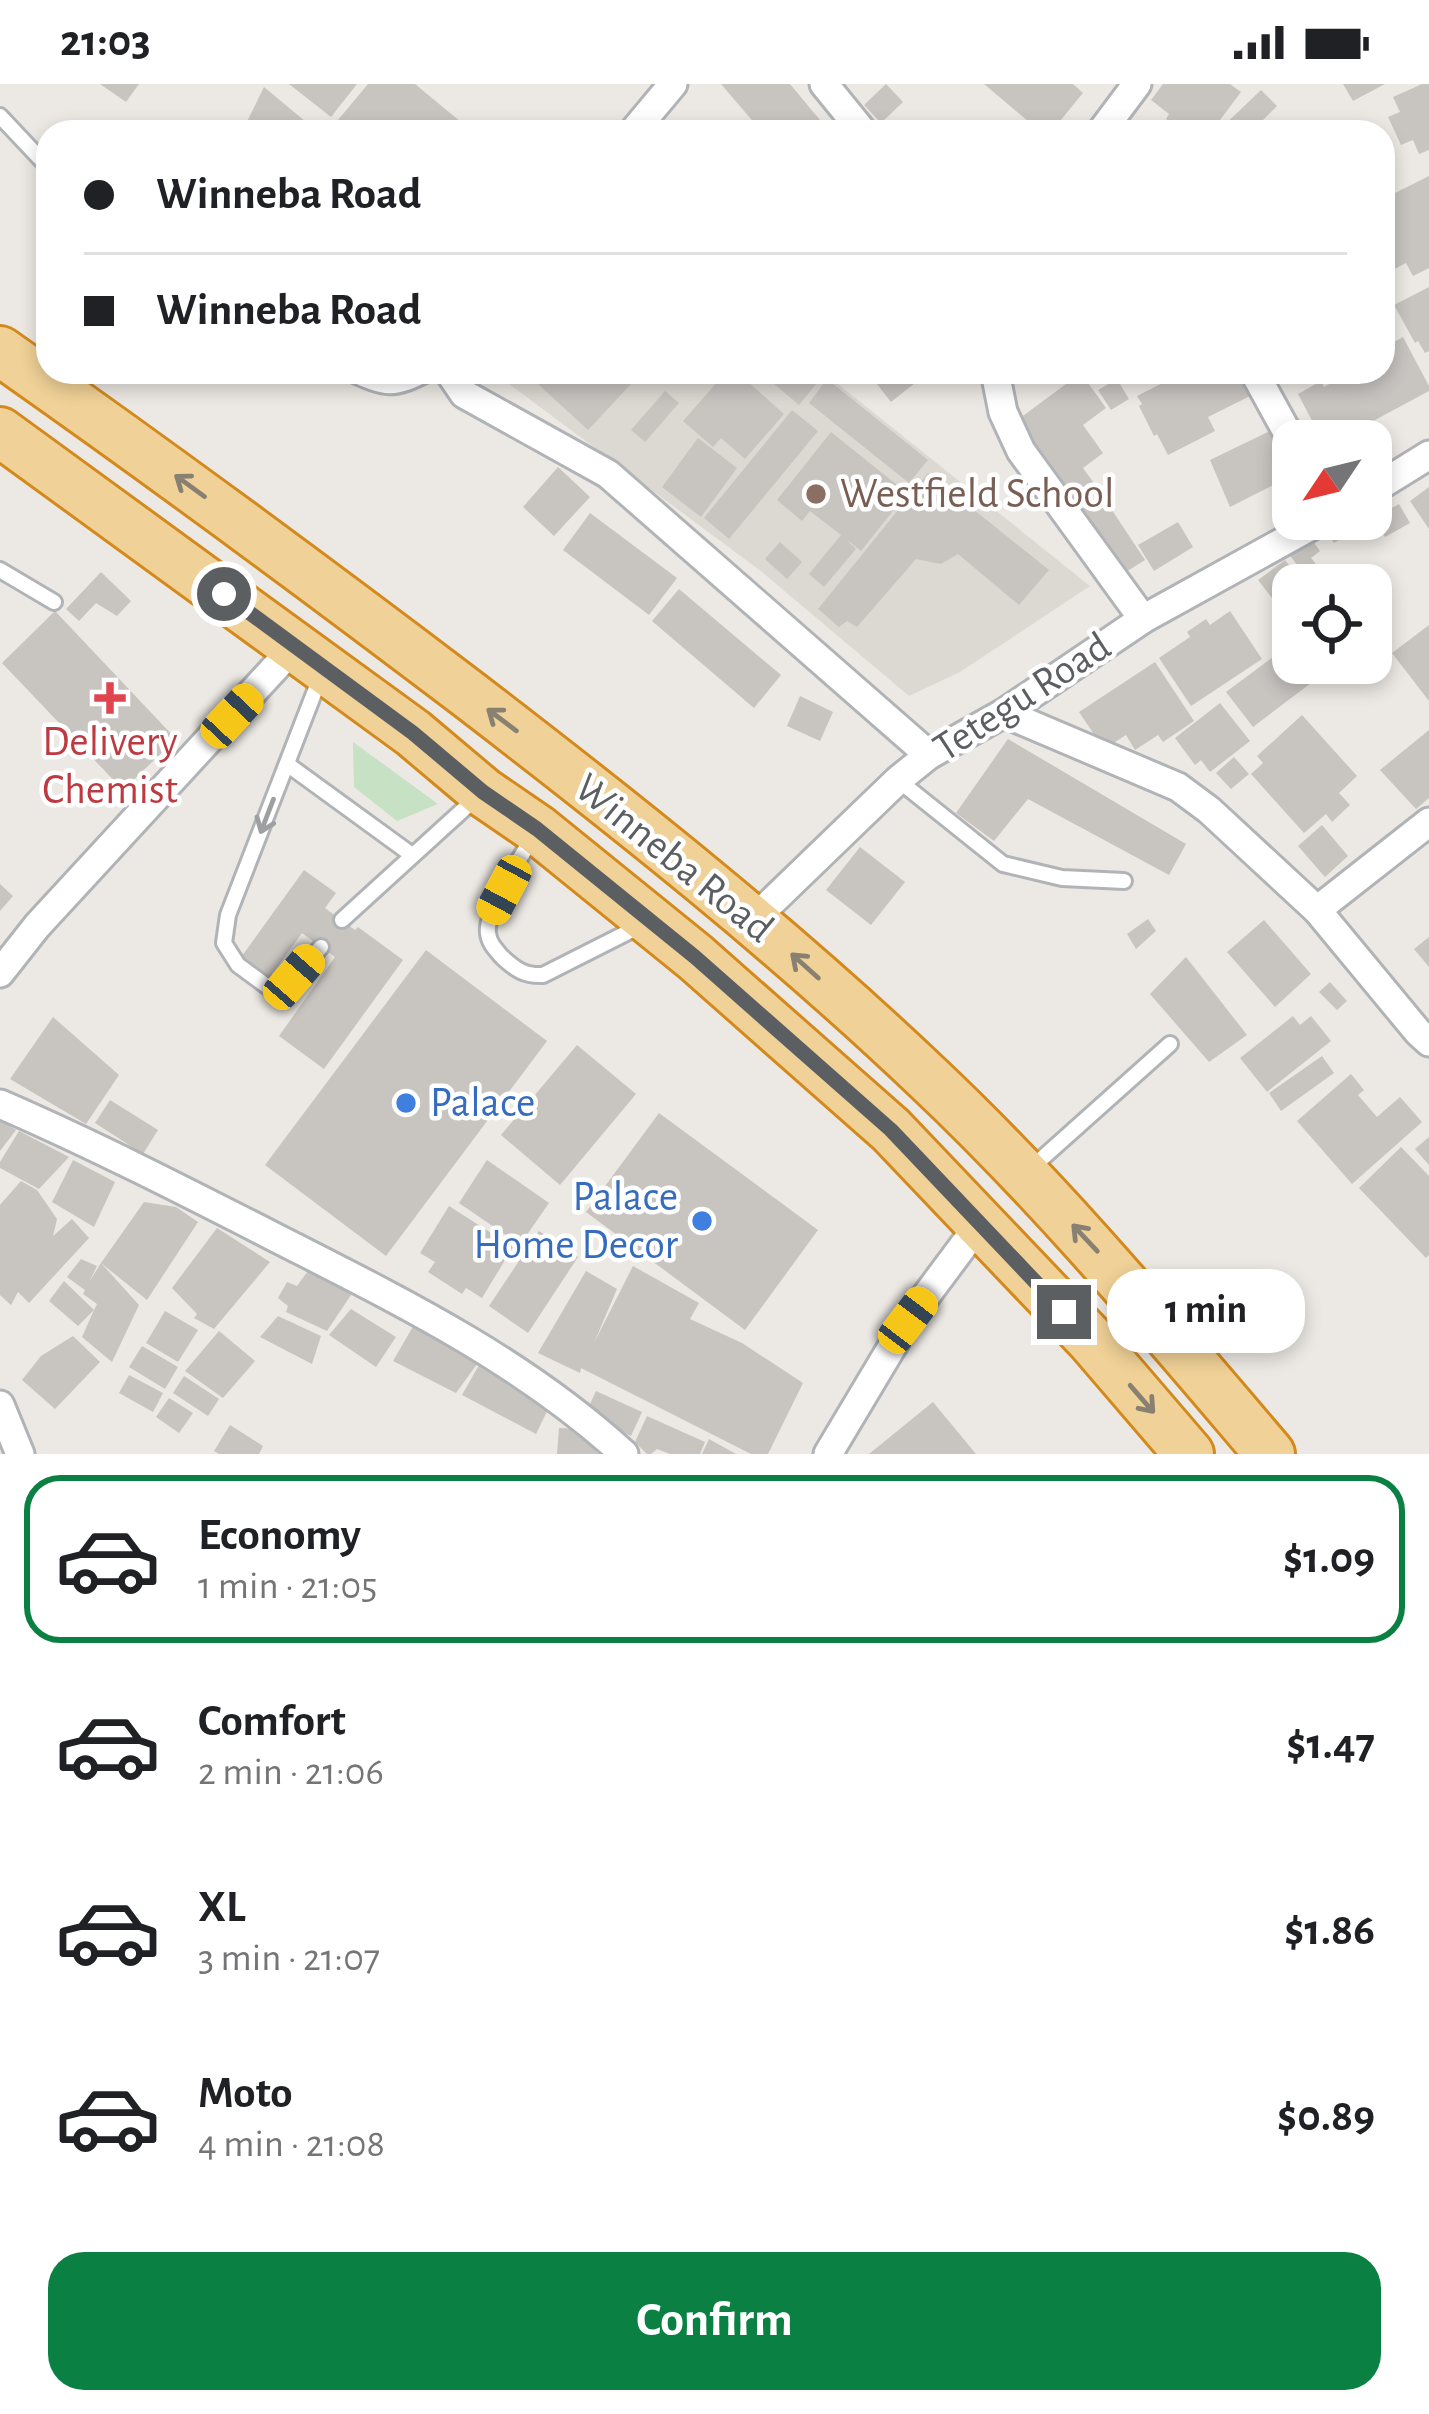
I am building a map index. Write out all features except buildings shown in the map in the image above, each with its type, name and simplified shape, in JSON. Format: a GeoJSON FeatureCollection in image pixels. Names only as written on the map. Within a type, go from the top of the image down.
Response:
{"type":"FeatureCollection","features":[{"type":"Feature","properties":{"kind":"highway","name":"Winneba Road"},"geometry":{"type":"LineString","coordinates":[[0,351],[36,377]]}},
{"type":"Feature","properties":{"kind":"highway","name":"Winneba Road"},"geometry":{"type":"LineString","coordinates":[[46,384],[338,594],[753,920],[1026,1174],[1270,1454]]}},
{"type":"Feature","properties":{"kind":"highway","name":"Winneba Road"},"geometry":{"type":"LineString","coordinates":[[3,442],[413,733],[483,792],[537,829],[786,1036],[891,1130],[981,1222],[1189,1454]]}},
{"type":"Feature","properties":{"kind":"street"},"geometry":{"type":"LineString","coordinates":[[643,120],[673,84]]}},
{"type":"Feature","properties":{"kind":"street"},"geometry":{"type":"LineString","coordinates":[[824,84],[853,120]]}},
{"type":"Feature","properties":{"kind":"street"},"geometry":{"type":"LineString","coordinates":[[1115,120],[1137,84]]}},
{"type":"Feature","properties":{"kind":"street"},"geometry":{"type":"LineString","coordinates":[[457,384],[464,394],[608,474],[929,755]]}},
{"type":"Feature","properties":{"kind":"street"},"geometry":{"type":"LineString","coordinates":[[997,384],[1003,412],[1021,451],[1143,619]]}},
{"type":"Feature","properties":{"kind":"street"},"geometry":{"type":"LineString","coordinates":[[1261,384],[1280,420]]}},
{"type":"Feature","properties":{"kind":"street"},"geometry":{"type":"LineString","coordinates":[[1392,478],[1429,455]]}},
{"type":"Feature","properties":{"kind":"street","name":"Tetegu Road"},"geometry":{"type":"LineString","coordinates":[[753,920],[929,755],[1004,713],[1143,619],[1286,540]]}},
{"type":"Feature","properties":{"kind":"street"},"geometry":{"type":"LineString","coordinates":[[0,973],[37,926],[310,657]]}},
{"type":"Feature","properties":{"kind":"street"},"geometry":{"type":"LineString","coordinates":[[1004,713],[1178,787],[1317,910],[1429,1042]]}},
{"type":"Feature","properties":{"kind":"street"},"geometry":{"type":"LineString","coordinates":[[1317,910],[1429,822]]}},
{"type":"Feature","properties":{"kind":"street"},"geometry":{"type":"LineString","coordinates":[[0,1104],[90,1143],[409,1305],[512,1365],[624,1454]]}},
{"type":"Feature","properties":{"kind":"street"},"geometry":{"type":"LineString","coordinates":[[828,1454],[908,1320],[981,1222]]}},
{"type":"Feature","properties":{"kind":"street"},"geometry":{"type":"LineString","coordinates":[[0,1405],[20,1454]]}},
{"type":"Feature","properties":{"kind":"lane"},"geometry":{"type":"LineString","coordinates":[[0,116],[36,154]]}},
{"type":"Feature","properties":{"kind":"lane"},"geometry":{"type":"LineString","coordinates":[[376,384],[399,388],[407,384]]}},
{"type":"Feature","properties":{"kind":"lane"},"geometry":{"type":"LineString","coordinates":[[0,570],[54,602]]}},
{"type":"Feature","properties":{"kind":"lane"},"geometry":{"type":"LineString","coordinates":[[310,657],[287,764],[228,915],[224,943],[238,965],[268,987],[294,977],[321,947]]}},
{"type":"Feature","properties":{"kind":"lane"},"geometry":{"type":"LineString","coordinates":[[287,764],[412,855]]}},
{"type":"Feature","properties":{"kind":"lane"},"geometry":{"type":"LineString","coordinates":[[898,780],[1003,864],[1062,878],[1124,881]]}},
{"type":"Feature","properties":{"kind":"lane"},"geometry":{"type":"LineString","coordinates":[[342,920],[483,792]]}},
{"type":"Feature","properties":{"kind":"lane"},"geometry":{"type":"LineString","coordinates":[[537,829],[488,920],[488,937],[512,966],[527,976],[543,975],[650,921]]}},
{"type":"Feature","properties":{"kind":"lane"},"geometry":{"type":"LineString","coordinates":[[1026,1174],[1170,1044]]}},
{"type":"Feature","properties":{"kind":"shaded area","name":"Westfield School"},"geometry":{"type":"Polygon","coordinates":[[[509,384],[838,384],[1090,586],[960,672],[909,696],[762,572],[509,384]]]}},
{"type":"Feature","properties":{"kind":"green space"},"geometry":{"type":"Polygon","coordinates":[[[353,742],[438,804],[397,821],[354,787],[353,742]]]}},
{"type":"Feature","properties":{"kind":"place","name":"Westfield School"},"geometry":{"type":"Point","coordinates":[816,494]}},
{"type":"Feature","properties":{"kind":"place","name":"Delivery Chemist"},"geometry":{"type":"Point","coordinates":[110,698]}},
{"type":"Feature","properties":{"kind":"place","name":"Palace"},"geometry":{"type":"Point","coordinates":[406,1103]}},
{"type":"Feature","properties":{"kind":"place","name":"Palace Home Decor"},"geometry":{"type":"Point","coordinates":[702,1221]}},
{"type":"Feature","properties":{"kind":"route"},"geometry":{"type":"LineString","coordinates":[[224,594],[413,733],[695,957],[891,1130],[1064,1312]]}}]}
